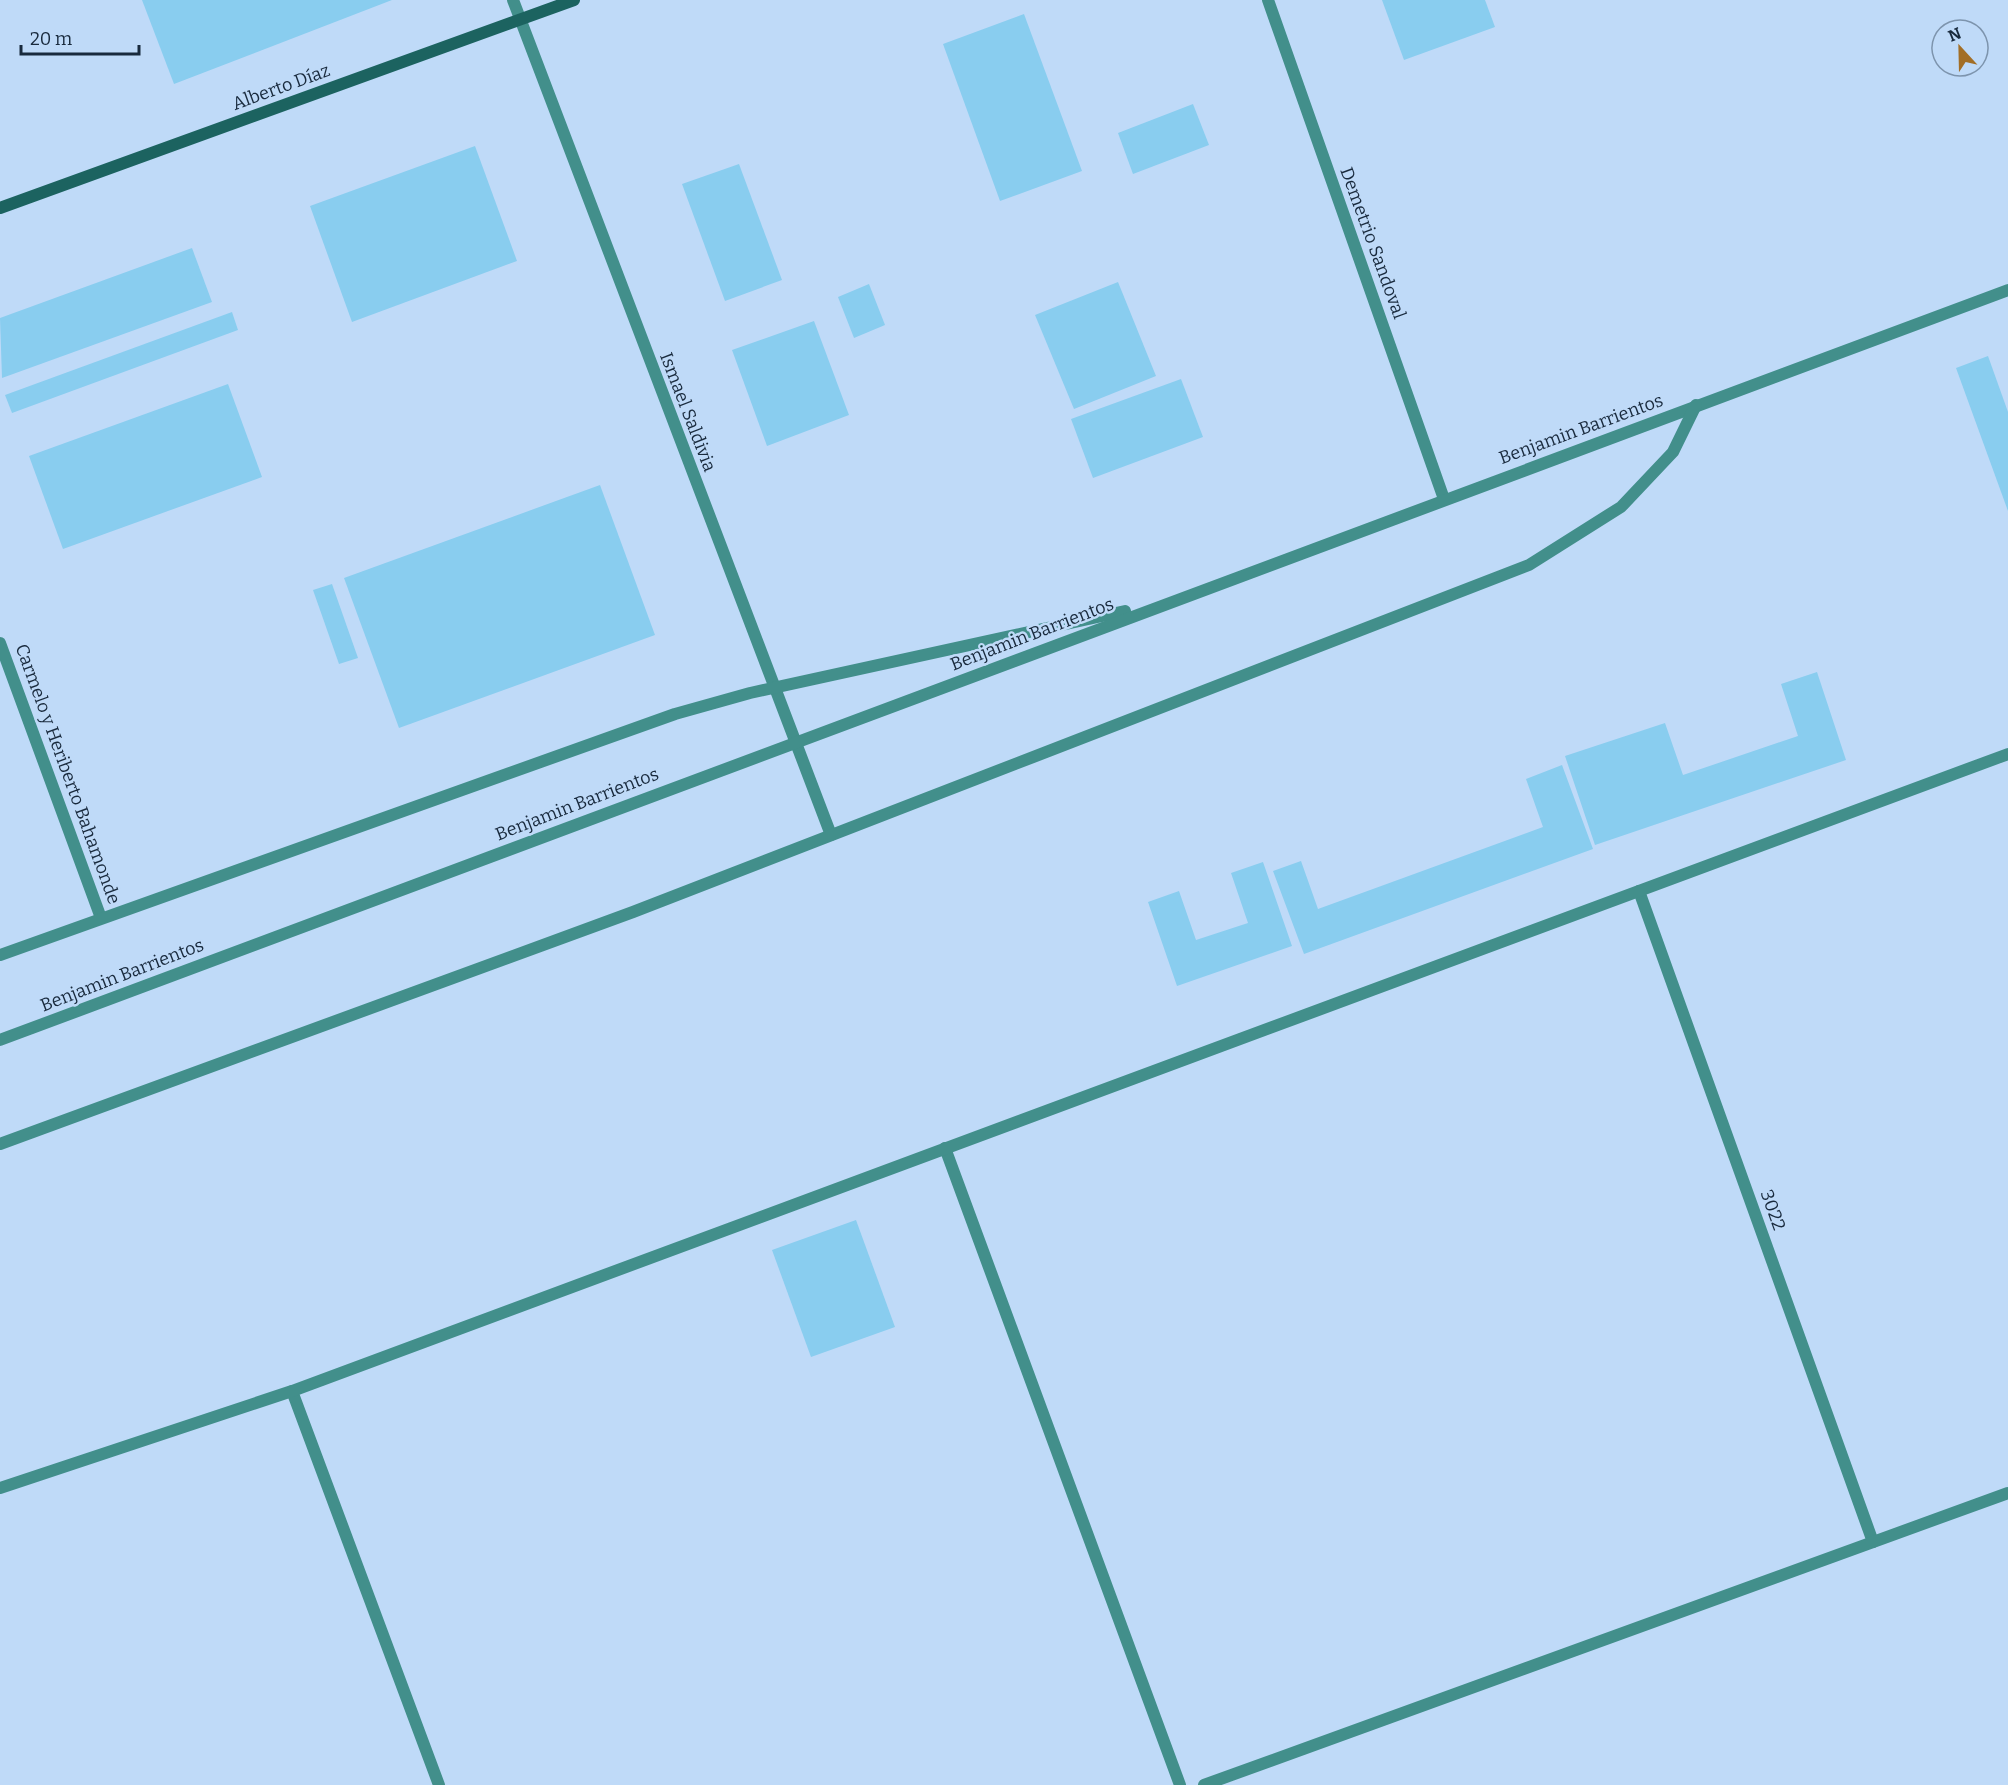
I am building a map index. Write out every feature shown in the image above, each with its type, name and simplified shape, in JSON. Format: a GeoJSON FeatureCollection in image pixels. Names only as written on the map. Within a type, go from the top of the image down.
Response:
{"type":"FeatureCollection","features":[{"type":"Feature","properties":{"kind":"street","name":"Ismael Saldivia"},"geometry":{"type":"LineString","coordinates":[[513,0],[831,836]]}},
{"type":"Feature","properties":{"kind":"street","name":"Alberto Díaz"},"geometry":{"type":"LineString","coordinates":[[0,208],[574,0]]}},
{"type":"Feature","properties":{"kind":"street","name":"Demetrio Sandoval"},"geometry":{"type":"LineString","coordinates":[[1268,0],[1444,498]]}},
{"type":"Feature","properties":{"kind":"street","name":"Benjamin Barrientos"},"geometry":{"type":"LineString","coordinates":[[0,1040],[1444,498],[2008,290]]}},
{"type":"Feature","properties":{"kind":"street"},"geometry":{"type":"LineString","coordinates":[[0,1144],[633,912],[1529,565],[1621,507],[1673,452],[1696,405]]}},
{"type":"Feature","properties":{"kind":"street","name":"Benjamin Barrientos"},"geometry":{"type":"LineString","coordinates":[[0,955],[675,714],[773,688],[1167,602]]}},
{"type":"Feature","properties":{"kind":"street","name":"Carmelo y Heriberto Bahamonde"},"geometry":{"type":"LineString","coordinates":[[0,643],[101,918]]}},
{"type":"Feature","properties":{"kind":"street"},"geometry":{"type":"LineString","coordinates":[[0,1488],[292,1391],[2008,754]]}},
{"type":"Feature","properties":{"kind":"street","name":"3022"},"geometry":{"type":"LineString","coordinates":[[1639,891],[1873,1542]]}},
{"type":"Feature","properties":{"kind":"street"},"geometry":{"type":"LineString","coordinates":[[945,1148],[1180,1785]]}},
{"type":"Feature","properties":{"kind":"street"},"geometry":{"type":"LineString","coordinates":[[292,1391],[439,1785]]}},
{"type":"Feature","properties":{"kind":"street"},"geometry":{"type":"LineString","coordinates":[[1204,1785],[2008,1493]]}},
{"type":"Feature","properties":{"kind":"building"},"geometry":{"type":"Polygon","coordinates":[[[142,0],[392,0],[174,84],[142,0]]]}},
{"type":"Feature","properties":{"kind":"building"},"geometry":{"type":"Polygon","coordinates":[[[1382,0],[1485,0],[1495,27],[1404,60],[1382,0]]]}},
{"type":"Feature","properties":{"kind":"building"},"geometry":{"type":"Polygon","coordinates":[[[1024,14],[1082,171],[1000,201],[943,44],[1024,14]]]}},
{"type":"Feature","properties":{"kind":"building"},"geometry":{"type":"Polygon","coordinates":[[[1193,104],[1209,145],[1133,174],[1118,133],[1193,104]]]}},
{"type":"Feature","properties":{"kind":"building"},"geometry":{"type":"Polygon","coordinates":[[[475,146],[517,261],[352,322],[310,206],[475,146]]]}},
{"type":"Feature","properties":{"kind":"building"},"geometry":{"type":"Polygon","coordinates":[[[739,164],[782,280],[725,301],[682,184],[739,164]]]}},
{"type":"Feature","properties":{"kind":"building"},"geometry":{"type":"Polygon","coordinates":[[[192,248],[212,302],[2,378],[0,318],[192,248]]]}},
{"type":"Feature","properties":{"kind":"building"},"geometry":{"type":"Polygon","coordinates":[[[1118,282],[1156,376],[1074,409],[1035,315],[1118,282]]]}},
{"type":"Feature","properties":{"kind":"building"},"geometry":{"type":"Polygon","coordinates":[[[869,284],[885,325],[854,338],[838,297],[869,284]]]}},
{"type":"Feature","properties":{"kind":"building"},"geometry":{"type":"Polygon","coordinates":[[[232,312],[238,330],[12,413],[5,395],[232,312]]]}},
{"type":"Feature","properties":{"kind":"building"},"geometry":{"type":"Polygon","coordinates":[[[814,321],[849,415],[767,446],[732,350],[814,321]]]}},
{"type":"Feature","properties":{"kind":"building"},"geometry":{"type":"Polygon","coordinates":[[[1988,356],[2008,412],[2008,511],[1956,368],[1988,356]]]}},
{"type":"Feature","properties":{"kind":"building"},"geometry":{"type":"Polygon","coordinates":[[[1181,379],[1203,437],[1093,478],[1071,419],[1181,379]]]}},
{"type":"Feature","properties":{"kind":"building"},"geometry":{"type":"Polygon","coordinates":[[[228,384],[262,477],[63,549],[29,456],[228,384]]]}},
{"type":"Feature","properties":{"kind":"building"},"geometry":{"type":"Polygon","coordinates":[[[600,485],[655,635],[399,728],[344,578],[600,485]]]}},
{"type":"Feature","properties":{"kind":"building"},"geometry":{"type":"Polygon","coordinates":[[[332,584],[358,658],[339,664],[313,590],[332,584]]]}},
{"type":"Feature","properties":{"kind":"building"},"geometry":{"type":"Polygon","coordinates":[[[1817,672],[1846,760],[1595,845],[1565,756],[1665,723],[1683,775],[1798,736],[1781,684],[1817,672]]]}},
{"type":"Feature","properties":{"kind":"building"},"geometry":{"type":"Polygon","coordinates":[[[1562,765],[1593,849],[1304,954],[1273,871],[1301,861],[1318,909],[1543,827],[1526,779],[1562,765]]]}},
{"type":"Feature","properties":{"kind":"building"},"geometry":{"type":"Polygon","coordinates":[[[1263,862],[1292,946],[1177,986],[1148,902],[1179,891],[1196,940],[1248,923],[1231,873],[1263,862]]]}},
{"type":"Feature","properties":{"kind":"building"},"geometry":{"type":"Polygon","coordinates":[[[856,1220],[895,1327],[811,1357],[772,1250],[856,1220]]]}}]}
